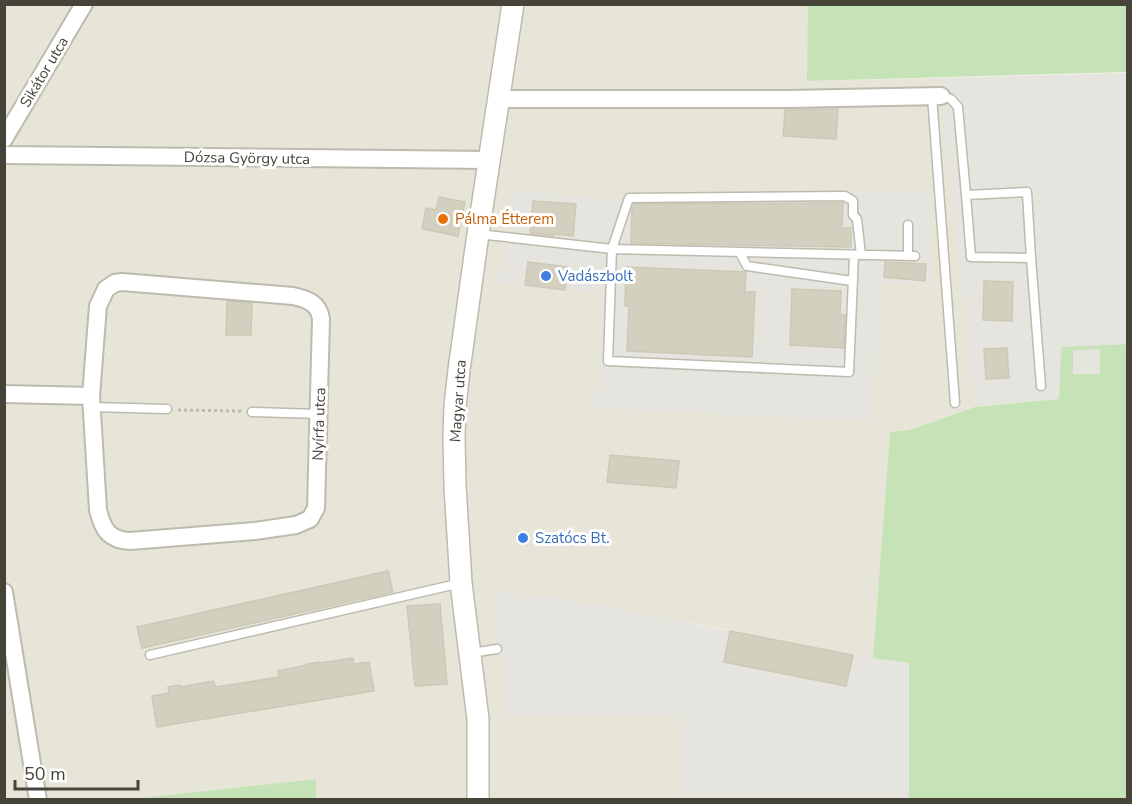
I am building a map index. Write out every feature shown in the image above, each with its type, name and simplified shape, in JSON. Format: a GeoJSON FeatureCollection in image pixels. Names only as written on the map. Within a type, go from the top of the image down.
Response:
{"type":"FeatureCollection","features":[{"type":"Feature","properties":{"kind":"street","name":"Sikátor utca"},"geometry":{"type":"LineString","coordinates":[[4,139],[84,4]]}},
{"type":"Feature","properties":{"kind":"street","name":"Magyar utca"},"geometry":{"type":"LineString","coordinates":[[478,800],[478,719],[462,584],[455,486],[455,406],[513,4]]}},
{"type":"Feature","properties":{"kind":"street"},"geometry":{"type":"LineString","coordinates":[[499,99],[788,99],[937,96]]}},
{"type":"Feature","properties":{"kind":"street","name":"Dózsa György utca"},"geometry":{"type":"LineString","coordinates":[[4,155],[489,160]]}},
{"type":"Feature","properties":{"kind":"street","name":"Nyírfa utca"},"geometry":{"type":"LineString","coordinates":[[122,282],[305,298],[313,303],[320,312],[321,319],[319,414],[316,508],[310,519],[296,525],[266,530],[130,541],[120,540],[110,535],[98,510],[91,401],[98,306],[106,289],[115,283],[122,282]]}},
{"type":"Feature","properties":{"kind":"street"},"geometry":{"type":"LineString","coordinates":[[4,394],[91,401]]}},
{"type":"Feature","properties":{"kind":"street"},"geometry":{"type":"LineString","coordinates":[[4,592],[38,800]]}},
{"type":"Feature","properties":{"kind":"lane"},"geometry":{"type":"LineString","coordinates":[[955,403],[937,96],[951,99],[958,106],[971,257],[1032,258]]}},
{"type":"Feature","properties":{"kind":"lane"},"geometry":{"type":"LineString","coordinates":[[966,195],[1027,192],[1041,386]]}},
{"type":"Feature","properties":{"kind":"lane"},"geometry":{"type":"LineString","coordinates":[[845,196],[853,201],[854,215],[857,219],[858,255],[852,281],[849,372],[608,361],[612,249],[629,198],[845,196]]}},
{"type":"Feature","properties":{"kind":"lane"},"geometry":{"type":"LineString","coordinates":[[478,234],[612,249],[912,256],[908,225]]}},
{"type":"Feature","properties":{"kind":"lane"},"geometry":{"type":"LineString","coordinates":[[740,253],[747,266],[852,281]]}},
{"type":"Feature","properties":{"kind":"lane"},"geometry":{"type":"LineString","coordinates":[[91,401],[167,410]]}},
{"type":"Feature","properties":{"kind":"lane"},"geometry":{"type":"LineString","coordinates":[[252,411],[319,414]]}},
{"type":"Feature","properties":{"kind":"lane"},"geometry":{"type":"LineString","coordinates":[[150,655],[462,584]]}},
{"type":"Feature","properties":{"kind":"lane"},"geometry":{"type":"LineString","coordinates":[[470,653],[497,649]]}},
{"type":"Feature","properties":{"kind":"path"},"geometry":{"type":"LineString","coordinates":[[167,410],[252,411]]}},
{"type":"Feature","properties":{"kind":"shaded area"},"geometry":{"type":"Polygon","coordinates":[[[5,5],[808,5],[808,81],[940,78],[975,407],[909,430],[890,432],[873,658],[566,599],[495,592],[505,716],[685,718],[678,799],[316,799],[316,779],[131,799],[5,800],[5,5]],[[512,190],[514,227],[511,246],[503,248],[497,282],[603,293],[873,422],[881,283],[621,201],[512,190]]]}},
{"type":"Feature","properties":{"kind":"shaded area"},"geometry":{"type":"Polygon","coordinates":[[[1127,73],[1127,344],[1061,347],[1059,399],[975,407],[940,78],[1127,73]]]}},
{"type":"Feature","properties":{"kind":"shaded area"},"geometry":{"type":"Polygon","coordinates":[[[512,190],[621,201],[627,192],[930,192],[931,283],[881,284],[873,422],[594,408],[603,293],[497,282],[503,248],[511,246],[514,227],[508,219],[512,190]]]}},
{"type":"Feature","properties":{"kind":"shaded area"},"geometry":{"type":"Polygon","coordinates":[[[1072,349],[1100,349],[1101,374],[1073,374],[1072,349]]]}},
{"type":"Feature","properties":{"kind":"shaded area"},"geometry":{"type":"Polygon","coordinates":[[[495,591],[566,599],[853,655],[909,663],[909,799],[678,799],[685,718],[505,716],[495,591]]]}},
{"type":"Feature","properties":{"kind":"green space"},"geometry":{"type":"Polygon","coordinates":[[[808,5],[1127,5],[1127,72],[807,81],[808,5]]]}},
{"type":"Feature","properties":{"kind":"green space"},"geometry":{"type":"Polygon","coordinates":[[[1127,344],[1127,799],[909,799],[909,663],[873,658],[890,432],[909,430],[975,407],[1059,399],[1061,347],[1127,344]],[[1100,349],[1073,350],[1073,374],[1100,374],[1100,349]]]}},
{"type":"Feature","properties":{"kind":"green space"},"geometry":{"type":"Polygon","coordinates":[[[316,779],[316,799],[131,799],[316,779]]]}},
{"type":"Feature","properties":{"kind":"building"},"geometry":{"type":"Polygon","coordinates":[[[838,109],[836,139],[783,136],[785,110],[838,109]]]}},
{"type":"Feature","properties":{"kind":"building","name":"Pálma Étterem"},"geometry":{"type":"Polygon","coordinates":[[[439,197],[465,202],[458,236],[422,229],[426,208],[436,210],[439,197]]]}},
{"type":"Feature","properties":{"kind":"building"},"geometry":{"type":"Polygon","coordinates":[[[533,201],[576,204],[573,236],[530,233],[533,201]]]}},
{"type":"Feature","properties":{"kind":"building"},"geometry":{"type":"Polygon","coordinates":[[[843,203],[842,228],[851,228],[851,247],[631,243],[634,204],[843,203]]]}},
{"type":"Feature","properties":{"kind":"building","name":"Vadászbolt"},"geometry":{"type":"Polygon","coordinates":[[[528,262],[568,267],[565,290],[525,285],[528,262]]]}},
{"type":"Feature","properties":{"kind":"building"},"geometry":{"type":"Polygon","coordinates":[[[885,262],[926,264],[925,281],[884,277],[885,262]]]}},
{"type":"Feature","properties":{"kind":"building"},"geometry":{"type":"Polygon","coordinates":[[[626,267],[746,272],[745,292],[755,292],[752,357],[627,351],[629,306],[625,306],[626,267]]]}},
{"type":"Feature","properties":{"kind":"building"},"geometry":{"type":"Polygon","coordinates":[[[984,281],[1013,282],[1012,321],[983,320],[984,281]]]}},
{"type":"Feature","properties":{"kind":"building"},"geometry":{"type":"Polygon","coordinates":[[[792,289],[841,291],[840,314],[845,315],[844,348],[790,345],[792,289]]]}},
{"type":"Feature","properties":{"kind":"building"},"geometry":{"type":"Polygon","coordinates":[[[227,301],[252,303],[251,335],[226,335],[227,301]]]}},
{"type":"Feature","properties":{"kind":"building"},"geometry":{"type":"Polygon","coordinates":[[[1007,348],[1009,378],[986,379],[984,349],[1007,348]]]}},
{"type":"Feature","properties":{"kind":"building"},"geometry":{"type":"Polygon","coordinates":[[[610,455],[679,461],[676,488],[607,482],[610,455]]]}},
{"type":"Feature","properties":{"kind":"building"},"geometry":{"type":"Polygon","coordinates":[[[388,571],[393,592],[142,648],[137,627],[388,571]]]}},
{"type":"Feature","properties":{"kind":"building"},"geometry":{"type":"Polygon","coordinates":[[[440,604],[447,684],[415,686],[407,606],[440,604]]]}},
{"type":"Feature","properties":{"kind":"building"},"geometry":{"type":"Polygon","coordinates":[[[730,631],[853,655],[846,686],[724,662],[730,631]]]}},
{"type":"Feature","properties":{"kind":"building"},"geometry":{"type":"Polygon","coordinates":[[[353,658],[354,664],[369,662],[374,691],[157,727],[152,696],[169,693],[168,687],[213,681],[216,687],[279,677],[278,671],[307,664],[353,658]]]}},
{"type":"Feature","properties":{"kind":"place","name":"Pálma Étterem"},"geometry":{"type":"Point","coordinates":[443,219]}},
{"type":"Feature","properties":{"kind":"place","name":"Vadászbolt"},"geometry":{"type":"Point","coordinates":[546,276]}},
{"type":"Feature","properties":{"kind":"place","name":"Szatócs Bt."},"geometry":{"type":"Point","coordinates":[523,538]}}]}
